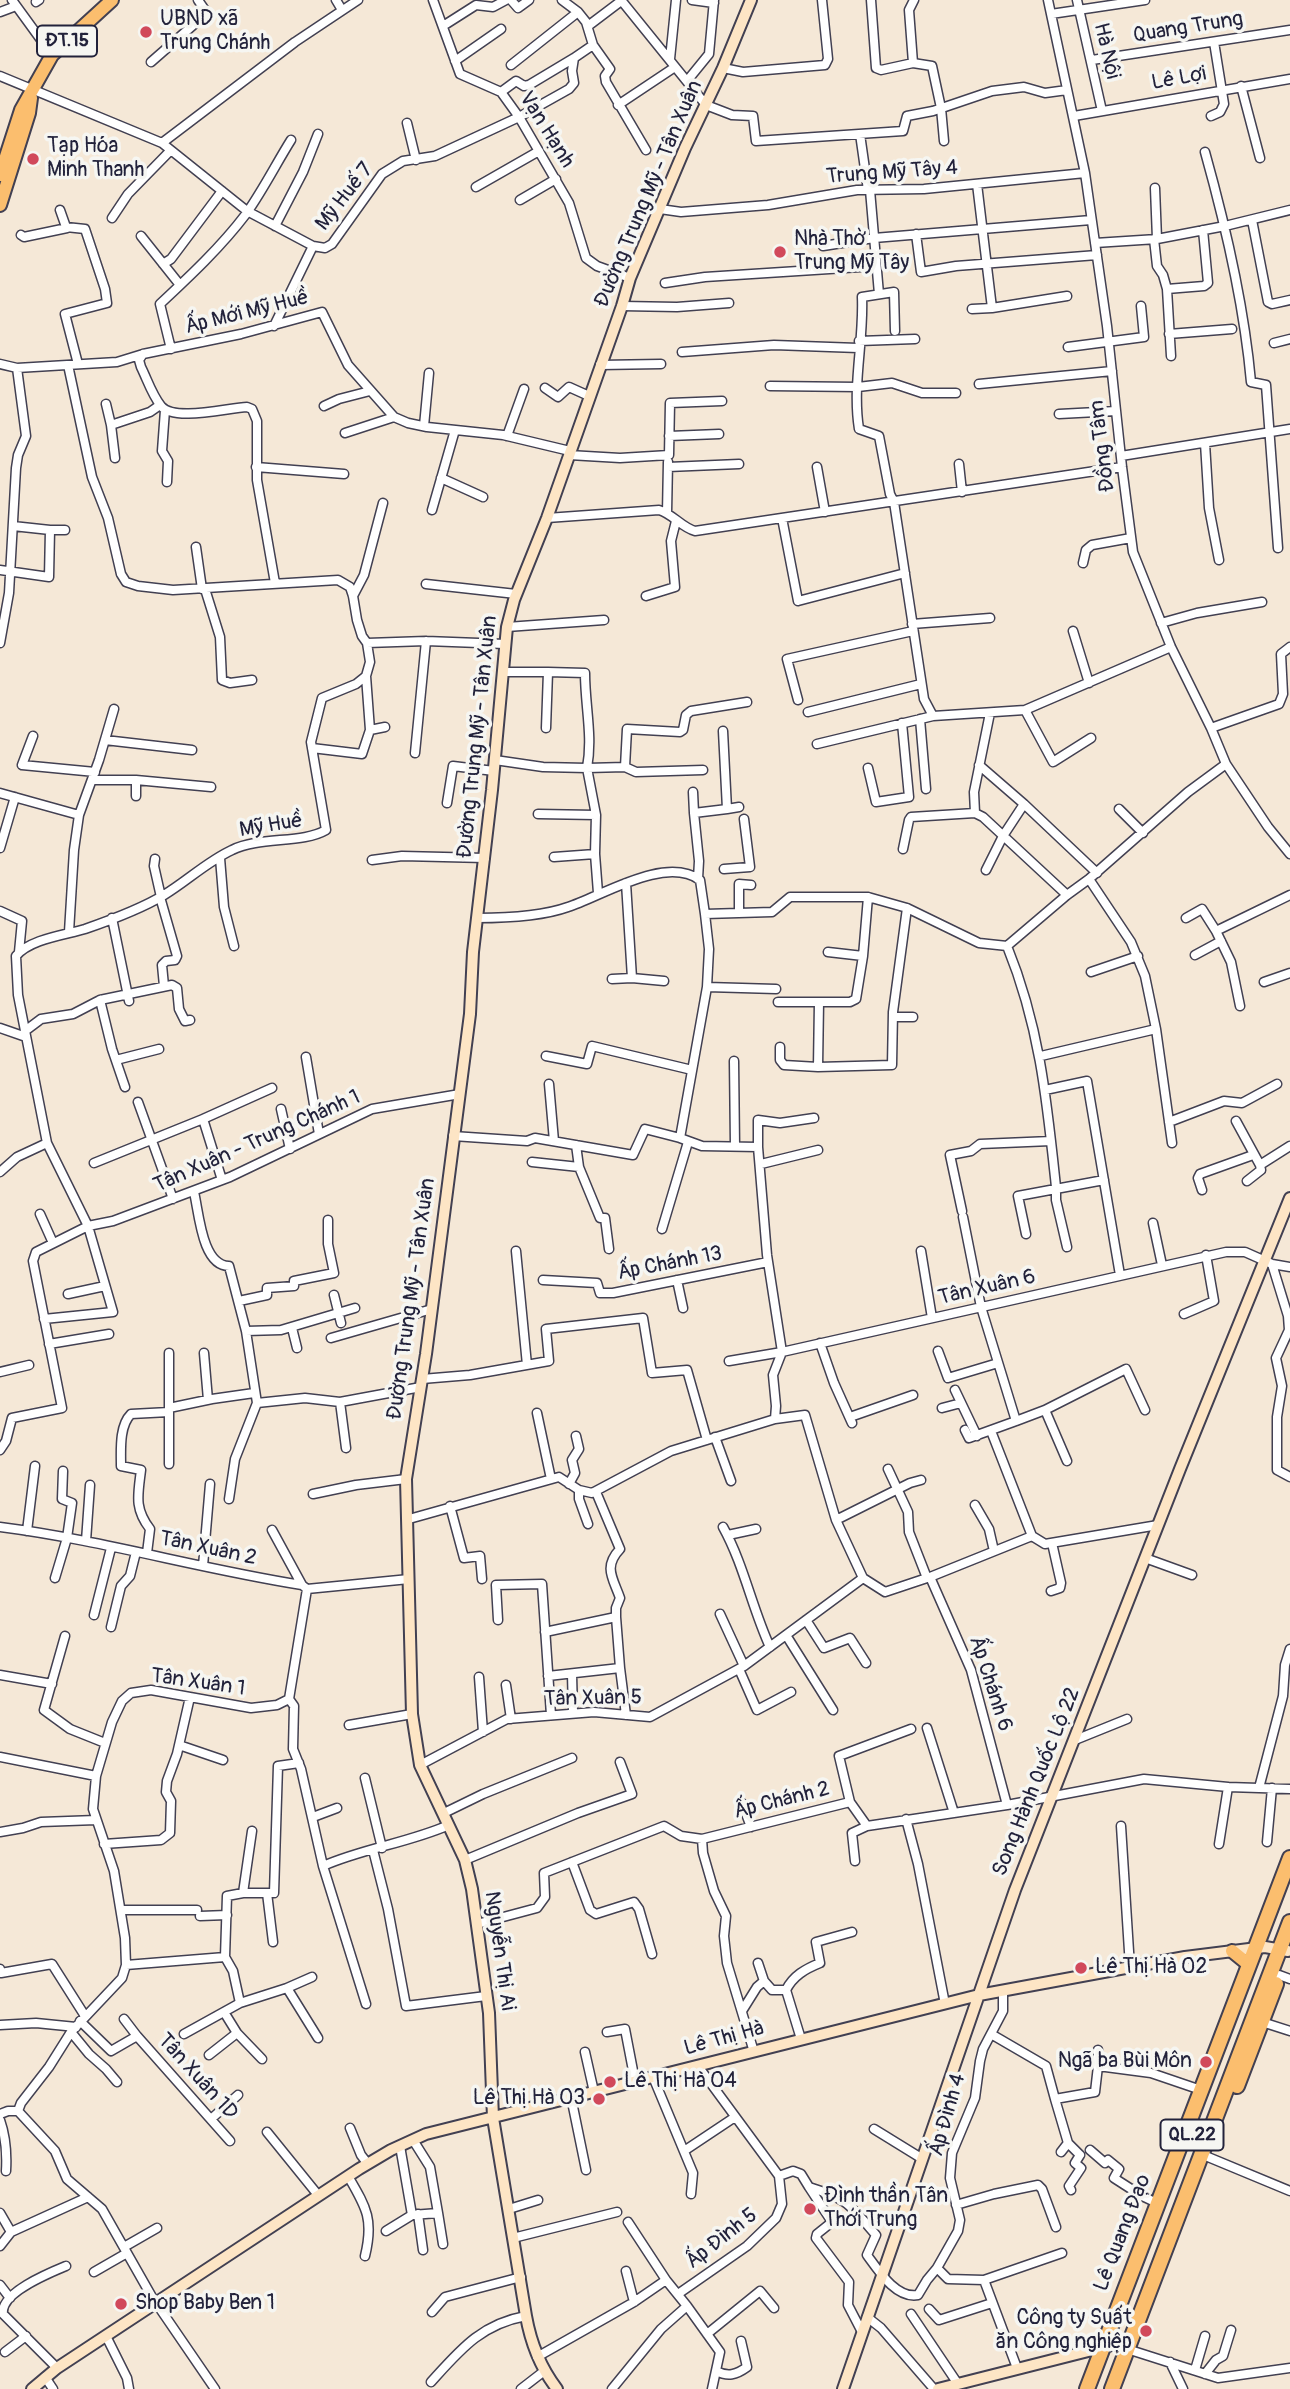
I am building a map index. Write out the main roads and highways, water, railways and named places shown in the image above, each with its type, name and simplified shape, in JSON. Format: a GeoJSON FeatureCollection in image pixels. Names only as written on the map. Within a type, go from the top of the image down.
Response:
{"type":"FeatureCollection","features":[{"type":"Feature","properties":{"kind":"highway","name":"Lê Quang Đạo"},"geometry":{"type":"LineString","coordinates":[[1112,2389],[1131,2350],[1262,2022],[1284,1977],[1275,1948],[1290,1857]]}},
{"type":"Feature","properties":{"kind":"highway","name":"Lê Quang Đạo"},"geometry":{"type":"LineString","coordinates":[[1119,2389],[1275,1948],[1290,1882]]}},
{"type":"Feature","properties":{"kind":"highway","name":"Lê Quang Đạo"},"geometry":{"type":"LineString","coordinates":[[1087,2389],[1108,2346],[1275,1948],[1290,1922]]}},
{"type":"Feature","properties":{"kind":"highway","name":"Lê Quang Đạo"},"geometry":{"type":"LineString","coordinates":[[1095,2389],[1157,2203],[1248,1964],[1275,1948]]}},
{"type":"Feature","properties":{"kind":"main road","name":"ĐT.15"},"geometry":{"type":"LineString","coordinates":[[0,175],[21,110],[52,55],[113,0]]}},
{"type":"Feature","properties":{"kind":"main road","name":"ĐT.15"},"geometry":{"type":"LineString","coordinates":[[0,205],[29,113],[32,91]]}},
{"type":"Feature","properties":{"kind":"main road"},"geometry":{"type":"LineString","coordinates":[[1233,1951],[1248,1964]]}},
{"type":"Feature","properties":{"kind":"place","name":"UBND xã Trung Chánh"},"geometry":{"type":"Point","coordinates":[146,32]}},
{"type":"Feature","properties":{"kind":"place","name":"Tạp Hóa Minh Thanh"},"geometry":{"type":"Point","coordinates":[33,159]}},
{"type":"Feature","properties":{"kind":"place","name":"Nhà Thờ Trung Mỹ Tây"},"geometry":{"type":"Point","coordinates":[780,252]}},
{"type":"Feature","properties":{"kind":"place","name":"Lê Thị Hà 02"},"geometry":{"type":"Point","coordinates":[1081,1968]}},
{"type":"Feature","properties":{"kind":"place","name":"Ngã ba Bùi Môn"},"geometry":{"type":"Point","coordinates":[1206,2062]}},
{"type":"Feature","properties":{"kind":"place","name":"Lê Thị Hà 04"},"geometry":{"type":"Point","coordinates":[610,2082]}},
{"type":"Feature","properties":{"kind":"place","name":"Lê Thị Hà 03"},"geometry":{"type":"Point","coordinates":[599,2099]}},
{"type":"Feature","properties":{"kind":"place","name":"Đình thần Tân Thới Trung"},"geometry":{"type":"Point","coordinates":[810,2209]}},
{"type":"Feature","properties":{"kind":"place","name":"Shop Baby Ben 1"},"geometry":{"type":"Point","coordinates":[121,2304]}},
{"type":"Feature","properties":{"kind":"place","name":"Công ty Suất ăn Công nghiệp"},"geometry":{"type":"Point","coordinates":[1146,2331]}}]}
